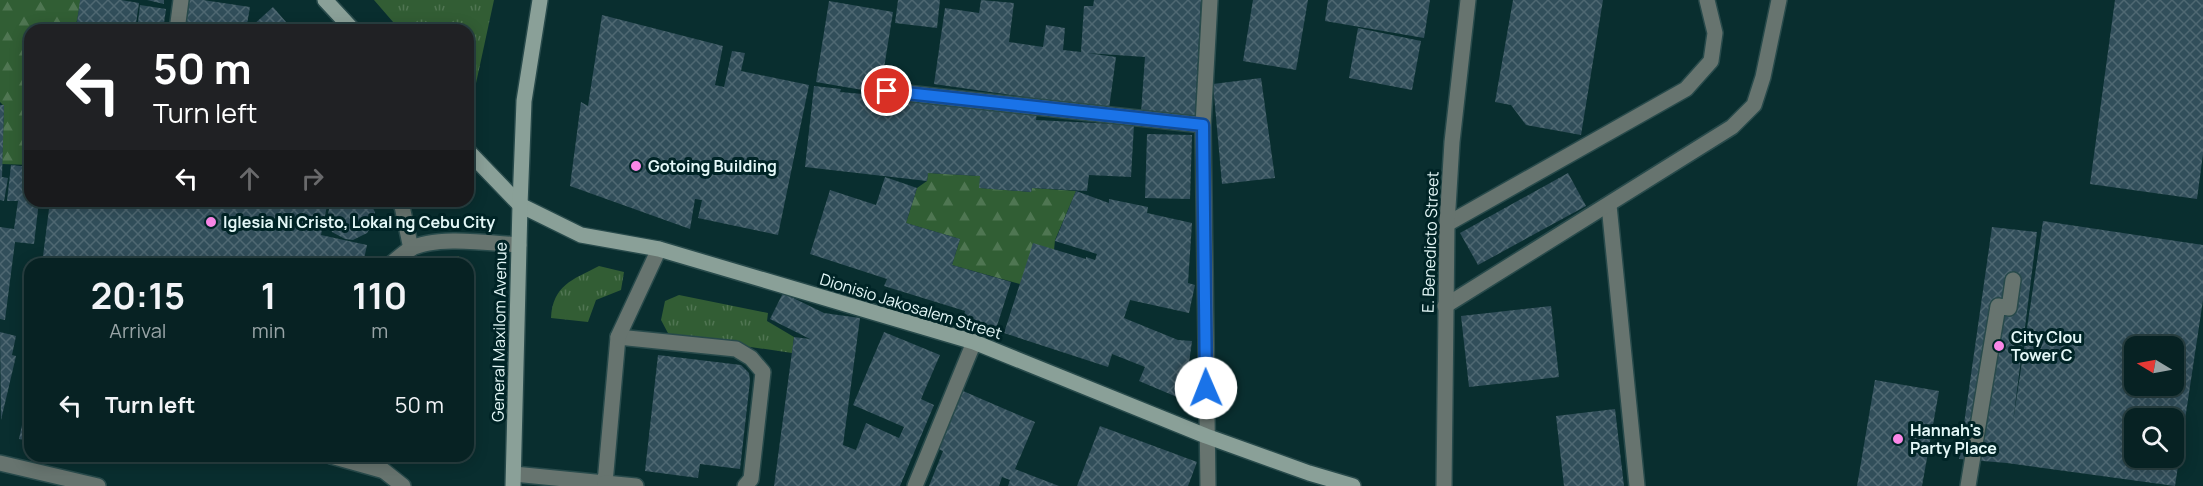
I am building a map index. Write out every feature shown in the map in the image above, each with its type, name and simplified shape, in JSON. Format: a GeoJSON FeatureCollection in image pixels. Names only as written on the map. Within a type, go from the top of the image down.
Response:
{"type":"FeatureCollection","features":[{"type":"Feature","properties":{"kind":"street"},"geometry":{"type":"LineString","coordinates":[[178,24],[182,0]]}},
{"type":"Feature","properties":{"kind":"street"},"geometry":{"type":"LineString","coordinates":[[324,0],[347,24]]}},
{"type":"Feature","properties":{"kind":"street","name":"General Maxilom Avenue"},"geometry":{"type":"LineString","coordinates":[[514,480],[524,101],[540,0]]}},
{"type":"Feature","properties":{"kind":"street"},"geometry":{"type":"LineString","coordinates":[[1208,486],[1203,125],[1210,0]]}},
{"type":"Feature","properties":{"kind":"street","name":"E. Benedicto Street"},"geometry":{"type":"LineString","coordinates":[[1444,486],[1447,224],[1452,142],[1468,0]]}},
{"type":"Feature","properties":{"kind":"street"},"geometry":{"type":"LineString","coordinates":[[1447,224],[1686,89],[1711,61],[1715,33],[1707,0]]}},
{"type":"Feature","properties":{"kind":"street"},"geometry":{"type":"LineString","coordinates":[[1445,306],[1732,127],[1754,105],[1763,77],[1779,0]]}},
{"type":"Feature","properties":{"kind":"street"},"geometry":{"type":"LineString","coordinates":[[887,91],[1203,125]]}},
{"type":"Feature","properties":{"kind":"street","name":"Dionisio Jakosalem Street"},"geometry":{"type":"LineString","coordinates":[[474,157],[520,205],[581,235],[660,249],[974,342],[1206,436],[1309,473],[1353,486]]}},
{"type":"Feature","properties":{"kind":"street"},"geometry":{"type":"LineString","coordinates":[[1609,205],[1637,486]]}},
{"type":"Feature","properties":{"kind":"street"},"geometry":{"type":"LineString","coordinates":[[402,207],[411,249]]}},
{"type":"Feature","properties":{"kind":"street"},"geometry":{"type":"LineString","coordinates":[[399,258],[411,249],[434,243],[460,241],[519,245]]}},
{"type":"Feature","properties":{"kind":"street"},"geometry":{"type":"LineString","coordinates":[[605,483],[618,337],[660,249]]}},
{"type":"Feature","properties":{"kind":"street"},"geometry":{"type":"LineString","coordinates":[[1968,486],[1998,306],[2009,308],[2013,280]]}},
{"type":"Feature","properties":{"kind":"street"},"geometry":{"type":"LineString","coordinates":[[618,337],[735,349],[751,358],[763,372],[751,479],[745,486]]}},
{"type":"Feature","properties":{"kind":"street"},"geometry":{"type":"LineString","coordinates":[[915,486],[974,342]]}},
{"type":"Feature","properties":{"kind":"street"},"geometry":{"type":"LineString","coordinates":[[352,462],[381,470]]}},
{"type":"Feature","properties":{"kind":"street"},"geometry":{"type":"LineString","coordinates":[[374,462],[403,486]]}},
{"type":"Feature","properties":{"kind":"street"},"geometry":{"type":"LineString","coordinates":[[0,463],[98,486]]}},
{"type":"Feature","properties":{"kind":"street"},"geometry":{"type":"LineString","coordinates":[[514,480],[636,486]]}},
{"type":"Feature","properties":{"kind":"green space"},"geometry":{"type":"Polygon","coordinates":[[[0,0],[81,0],[76,24],[24,24],[24,165],[2,164],[4,106],[0,102],[0,0]]]}},
{"type":"Feature","properties":{"kind":"green space"},"geometry":{"type":"Polygon","coordinates":[[[374,0],[494,0],[474,92],[474,24],[395,24],[374,0]]]}},
{"type":"Feature","properties":{"kind":"green space"},"geometry":{"type":"Polygon","coordinates":[[[928,173],[980,176],[980,188],[1031,192],[1032,188],[1076,191],[1055,240],[1054,250],[1020,284],[952,265],[960,239],[906,223],[917,188],[927,181],[928,173]]]}},
{"type":"Feature","properties":{"kind":"green space"},"geometry":{"type":"Polygon","coordinates":[[[459,256],[459,258],[433,258],[459,256]]]}},
{"type":"Feature","properties":{"kind":"green space"},"geometry":{"type":"Polygon","coordinates":[[[599,266],[624,272],[621,290],[596,300],[588,322],[551,318],[560,291],[572,280],[599,266]]]}},
{"type":"Feature","properties":{"kind":"green space"},"geometry":{"type":"Polygon","coordinates":[[[679,295],[768,313],[767,321],[794,337],[792,353],[669,335],[661,320],[665,301],[679,295]]]}},
{"type":"Feature","properties":{"kind":"building"},"geometry":{"type":"Polygon","coordinates":[[[80,0],[121,0],[139,3],[136,24],[77,24],[80,0]]]}},
{"type":"Feature","properties":{"kind":"building"},"geometry":{"type":"Polygon","coordinates":[[[147,0],[164,0],[164,4],[147,0]]]}},
{"type":"Feature","properties":{"kind":"building"},"geometry":{"type":"Polygon","coordinates":[[[189,0],[250,7],[247,24],[185,24],[189,0]]]}},
{"type":"Feature","properties":{"kind":"building"},"geometry":{"type":"Polygon","coordinates":[[[898,0],[940,0],[937,28],[895,23],[898,0]]]}},
{"type":"Feature","properties":{"kind":"building"},"geometry":{"type":"Polygon","coordinates":[[[981,0],[1014,3],[1009,42],[1043,47],[1046,25],[1065,28],[1063,50],[1081,52],[1084,6],[1093,6],[1094,0],[1201,0],[1195,117],[1141,113],[1145,57],[1087,53],[1116,57],[1109,109],[934,84],[945,8],[979,13],[981,0]]]}},
{"type":"Feature","properties":{"kind":"building"},"geometry":{"type":"Polygon","coordinates":[[[1253,0],[1308,0],[1296,70],[1243,61],[1253,0]]]}},
{"type":"Feature","properties":{"kind":"building"},"geometry":{"type":"Polygon","coordinates":[[[1328,0],[1430,0],[1424,38],[1325,21],[1328,0]]]}},
{"type":"Feature","properties":{"kind":"building"},"geometry":{"type":"Polygon","coordinates":[[[1513,0],[1603,0],[1581,135],[1526,125],[1511,105],[1495,102],[1513,0]]]}},
{"type":"Feature","properties":{"kind":"building"},"geometry":{"type":"Polygon","coordinates":[[[2115,0],[2203,0],[2203,154],[2197,199],[2090,184],[2115,0]]]}},
{"type":"Feature","properties":{"kind":"building"},"geometry":{"type":"Polygon","coordinates":[[[829,1],[893,12],[880,93],[816,82],[829,1]]]}},
{"type":"Feature","properties":{"kind":"building"},"geometry":{"type":"Polygon","coordinates":[[[140,5],[166,9],[164,24],[138,24],[140,5]]]}},
{"type":"Feature","properties":{"kind":"building"},"geometry":{"type":"Polygon","coordinates":[[[273,7],[288,24],[254,24],[273,7]]]}},
{"type":"Feature","properties":{"kind":"building"},"geometry":{"type":"Polygon","coordinates":[[[602,15],[723,46],[715,85],[724,87],[732,51],[745,53],[741,71],[809,85],[778,235],[698,218],[702,200],[695,199],[690,229],[570,186],[581,102],[588,106],[602,15]]]}},
{"type":"Feature","properties":{"kind":"building"},"geometry":{"type":"Polygon","coordinates":[[[1358,28],[1421,41],[1412,90],[1349,78],[1358,28]]]}},
{"type":"Feature","properties":{"kind":"building"},"geometry":{"type":"Polygon","coordinates":[[[1261,78],[1275,178],[1222,184],[1213,84],[1261,78]]]}},
{"type":"Feature","properties":{"kind":"building"},"geometry":{"type":"Polygon","coordinates":[[[814,86],[841,89],[840,92],[986,105],[985,109],[1037,113],[1036,120],[1134,125],[1131,177],[1089,175],[1087,191],[1032,188],[1031,192],[979,188],[980,176],[928,173],[927,181],[805,167],[814,86]]]}},
{"type":"Feature","properties":{"kind":"building"},"geometry":{"type":"Polygon","coordinates":[[[0,105],[4,105],[2,177],[8,178],[4,201],[0,200],[0,105]]]}},
{"type":"Feature","properties":{"kind":"building"},"geometry":{"type":"Polygon","coordinates":[[[1147,134],[1192,135],[1190,199],[1145,198],[1147,134]]]}},
{"type":"Feature","properties":{"kind":"building"},"geometry":{"type":"Polygon","coordinates":[[[11,165],[24,166],[24,207],[38,207],[34,244],[15,242],[5,320],[0,319],[0,227],[14,229],[18,201],[7,201],[11,165]]]}},
{"type":"Feature","properties":{"kind":"building"},"geometry":{"type":"Polygon","coordinates":[[[1568,173],[1586,206],[1478,265],[1460,233],[1568,173]]]}},
{"type":"Feature","properties":{"kind":"building"},"geometry":{"type":"Polygon","coordinates":[[[885,177],[917,188],[906,223],[960,239],[952,265],[1011,282],[996,329],[963,319],[965,311],[884,286],[887,279],[810,254],[830,190],[876,205],[885,177]]]}},
{"type":"Feature","properties":{"kind":"building"},"geometry":{"type":"Polygon","coordinates":[[[1076,191],[1109,203],[1109,199],[1148,207],[1147,213],[1192,223],[1188,283],[1195,285],[1189,313],[1130,300],[1124,318],[1178,340],[1192,341],[1184,400],[1139,381],[1145,367],[1112,354],[1108,367],[1004,333],[1033,243],[1095,260],[1097,254],[1055,241],[1076,191]]]}},
{"type":"Feature","properties":{"kind":"building","name":"Iglesia Ni Cristo, Lokal ng Cebu City"},"geometry":{"type":"Polygon","coordinates":[[[49,207],[327,207],[321,235],[367,245],[364,258],[43,258],[49,207]]]}},
{"type":"Feature","properties":{"kind":"building"},"geometry":{"type":"Polygon","coordinates":[[[330,207],[372,207],[375,212],[375,220],[367,233],[353,240],[345,239],[332,232],[327,218],[330,207]]]}},
{"type":"Feature","properties":{"kind":"building"},"geometry":{"type":"Polygon","coordinates":[[[2043,221],[2203,245],[2203,300],[2184,426],[2184,408],[2124,408],[2124,468],[2178,468],[2175,486],[2007,463],[1959,459],[1992,227],[2037,232],[2013,422],[2043,221]]]}},
{"type":"Feature","properties":{"kind":"building"},"geometry":{"type":"Polygon","coordinates":[[[783,293],[824,313],[860,318],[843,445],[856,450],[866,423],[899,438],[904,427],[853,405],[884,332],[940,355],[921,399],[934,405],[900,486],[774,486],[794,337],[810,339],[770,319],[783,293]]]}},
{"type":"Feature","properties":{"kind":"building"},"geometry":{"type":"Polygon","coordinates":[[[1551,306],[1559,377],[1469,387],[1461,316],[1551,306]]]}},
{"type":"Feature","properties":{"kind":"building"},"geometry":{"type":"Polygon","coordinates":[[[0,332],[16,336],[12,355],[16,356],[1,420],[0,332]]]}},
{"type":"Feature","properties":{"kind":"building"},"geometry":{"type":"Polygon","coordinates":[[[658,355],[741,365],[749,373],[740,469],[700,464],[698,478],[645,471],[658,355]]]}},
{"type":"Feature","properties":{"kind":"building","name":"Hannah's Party Place"},"geometry":{"type":"Polygon","coordinates":[[[1875,380],[1939,391],[1922,486],[1857,486],[1875,380]]]}},
{"type":"Feature","properties":{"kind":"building"},"geometry":{"type":"Polygon","coordinates":[[[963,391],[1035,422],[1015,469],[1059,486],[1008,486],[1010,480],[1002,477],[999,486],[929,486],[943,451],[938,449],[963,391]]]}},
{"type":"Feature","properties":{"kind":"building"},"geometry":{"type":"Polygon","coordinates":[[[1615,409],[1624,486],[1564,486],[1556,416],[1615,409]]]}},
{"type":"Feature","properties":{"kind":"building"},"geometry":{"type":"Polygon","coordinates":[[[24,416],[24,440],[19,439],[24,416]]]}},
{"type":"Feature","properties":{"kind":"building"},"geometry":{"type":"Polygon","coordinates":[[[1100,426],[1197,462],[1188,486],[1077,486],[1100,426]]]}},
{"type":"Feature","properties":{"kind":"place","name":"Gotoing Building"},"geometry":{"type":"Point","coordinates":[636,166]}},
{"type":"Feature","properties":{"kind":"place","name":"Iglesia Ni Cristo, Lokal ng Cebu City"},"geometry":{"type":"Point","coordinates":[211,222]}},
{"type":"Feature","properties":{"kind":"place","name":"City Clou Tower C"},"geometry":{"type":"Point","coordinates":[1999,346]}},
{"type":"Feature","properties":{"kind":"place","name":"Hannah's Party Place"},"geometry":{"type":"Point","coordinates":[1898,439]}},
{"type":"Feature","properties":{"kind":"route"},"geometry":{"type":"LineString","coordinates":[[887,91],[1203,125],[1206,388]]}}]}
